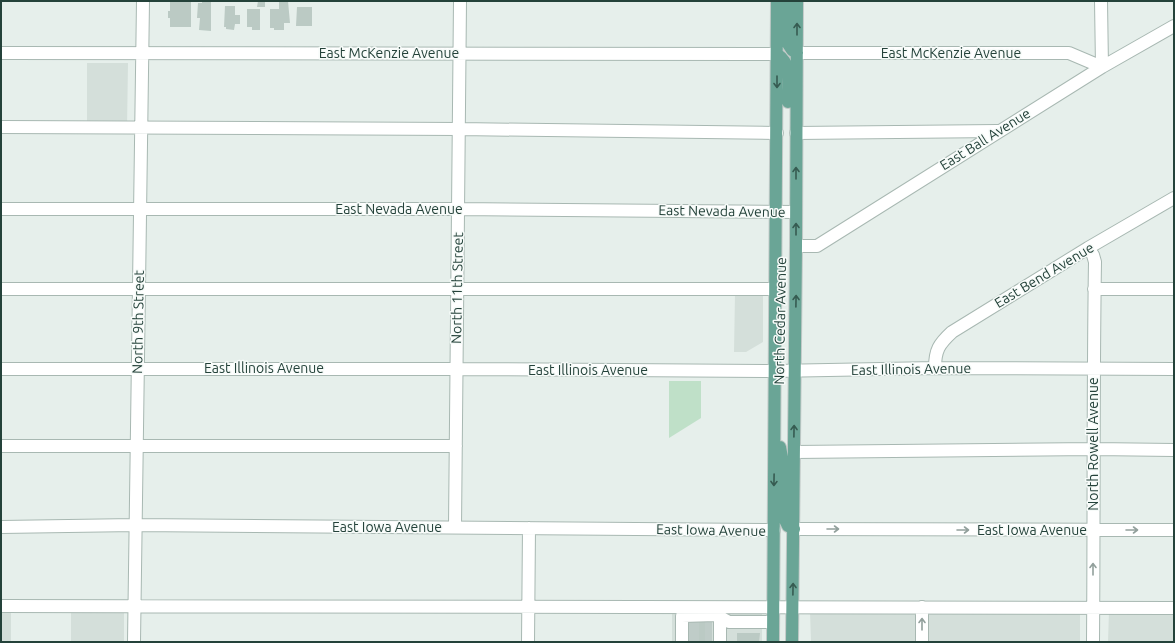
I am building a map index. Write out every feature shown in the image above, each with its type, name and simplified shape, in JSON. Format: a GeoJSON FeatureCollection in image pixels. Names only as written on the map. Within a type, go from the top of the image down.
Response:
{"type":"FeatureCollection","features":[{"type":"Feature","properties":{"kind":"main road","name":"North Cedar Avenue"},"geometry":{"type":"LineString","coordinates":[[773,642],[777,1]]}},
{"type":"Feature","properties":{"kind":"main road"},"geometry":{"type":"LineString","coordinates":[[786,1],[786,41],[792,50],[797,53]]}},
{"type":"Feature","properties":{"kind":"main road","name":"North Cedar Avenue"},"geometry":{"type":"LineString","coordinates":[[792,642],[797,1]]}},
{"type":"Feature","properties":{"kind":"main road"},"geometry":{"type":"LineString","coordinates":[[777,54],[785,60],[788,67],[789,121],[796,133]]}},
{"type":"Feature","properties":{"kind":"main road"},"geometry":{"type":"LineString","coordinates":[[775,416],[784,468],[785,520],[788,526],[794,529]]}},
{"type":"Feature","properties":{"kind":"street","name":"North 9th Street"},"geometry":{"type":"LineString","coordinates":[[134,642],[142,1]]}},
{"type":"Feature","properties":{"kind":"street","name":"North 11th Street"},"geometry":{"type":"LineString","coordinates":[[455,527],[461,54],[460,1]]}},
{"type":"Feature","properties":{"kind":"street"},"geometry":{"type":"LineString","coordinates":[[1101,1],[1102,67]]}},
{"type":"Feature","properties":{"kind":"street","name":"East Ball Avenue"},"geometry":{"type":"LineString","coordinates":[[796,246],[817,246],[998,131],[1102,67],[1174,26]]}},
{"type":"Feature","properties":{"kind":"street","name":"East McKenzie Avenue"},"geometry":{"type":"LineString","coordinates":[[1,53],[777,54]]}},
{"type":"Feature","properties":{"kind":"street","name":"East McKenzie Avenue"},"geometry":{"type":"LineString","coordinates":[[797,53],[1069,53],[1102,67]]}},
{"type":"Feature","properties":{"kind":"street"},"geometry":{"type":"LineString","coordinates":[[1,127],[460,129],[777,133]]}},
{"type":"Feature","properties":{"kind":"street"},"geometry":{"type":"LineString","coordinates":[[796,133],[998,131]]}},
{"type":"Feature","properties":{"kind":"street","name":"East Bend Avenue"},"geometry":{"type":"LineString","coordinates":[[935,368],[937,350],[942,341],[952,332],[1088,248],[1174,198]]}},
{"type":"Feature","properties":{"kind":"street","name":"East Nevada Avenue"},"geometry":{"type":"LineString","coordinates":[[1,209],[458,209],[796,212]]}},
{"type":"Feature","properties":{"kind":"street","name":"North Rowell Avenue"},"geometry":{"type":"LineString","coordinates":[[1088,248],[1093,255],[1095,262],[1093,368],[1093,642]]}},
{"type":"Feature","properties":{"kind":"street"},"geometry":{"type":"LineString","coordinates":[[1,289],[776,289]]}},
{"type":"Feature","properties":{"kind":"street"},"geometry":{"type":"LineString","coordinates":[[1094,289],[1174,290]]}},
{"type":"Feature","properties":{"kind":"street","name":"East Illinois Avenue"},"geometry":{"type":"LineString","coordinates":[[1,368],[775,371],[935,368],[1174,368]]}},
{"type":"Feature","properties":{"kind":"street"},"geometry":{"type":"LineString","coordinates":[[1,446],[456,446]]}},
{"type":"Feature","properties":{"kind":"street"},"geometry":{"type":"LineString","coordinates":[[794,452],[1094,449],[1174,450]]}},
{"type":"Feature","properties":{"kind":"street","name":"East Iowa Avenue"},"geometry":{"type":"LineString","coordinates":[[1,527],[135,525],[774,530]]}},
{"type":"Feature","properties":{"kind":"street"},"geometry":{"type":"LineString","coordinates":[[528,642],[529,528]]}},
{"type":"Feature","properties":{"kind":"street","name":"East Iowa Avenue"},"geometry":{"type":"LineString","coordinates":[[794,529],[1174,530]]}},
{"type":"Feature","properties":{"kind":"street"},"geometry":{"type":"LineString","coordinates":[[1,606],[1174,608]]}},
{"type":"Feature","properties":{"kind":"street"},"geometry":{"type":"LineString","coordinates":[[922,607],[922,642]]}},
{"type":"Feature","properties":{"kind":"street"},"geometry":{"type":"LineString","coordinates":[[684,633],[682,616],[716,615],[717,631]]}},
{"type":"Feature","properties":{"kind":"street"},"geometry":{"type":"LineString","coordinates":[[717,631],[729,622],[773,622]]}},
{"type":"Feature","properties":{"kind":"shaded area"},"geometry":{"type":"Polygon","coordinates":[[[87,63],[128,63],[127,128],[87,128],[87,63]]]}},
{"type":"Feature","properties":{"kind":"shaded area"},"geometry":{"type":"Polygon","coordinates":[[[735,294],[763,294],[763,342],[746,352],[734,352],[735,294]]]}},
{"type":"Feature","properties":{"kind":"shaded area"},"geometry":{"type":"Polygon","coordinates":[[[672,606],[762,607],[762,642],[672,642],[672,606]]]}},
{"type":"Feature","properties":{"kind":"shaded area"},"geometry":{"type":"Polygon","coordinates":[[[1,609],[11,609],[11,642],[1,642],[1,609]]]}},
{"type":"Feature","properties":{"kind":"shaded area"},"geometry":{"type":"Polygon","coordinates":[[[71,609],[124,609],[124,642],[71,642],[71,609]]]}},
{"type":"Feature","properties":{"kind":"shaded area"},"geometry":{"type":"Polygon","coordinates":[[[810,611],[1080,611],[1080,642],[811,642],[810,611]]]}},
{"type":"Feature","properties":{"kind":"shaded area"},"geometry":{"type":"Polygon","coordinates":[[[1109,611],[1174,611],[1174,642],[1108,642],[1109,611]]]}},
{"type":"Feature","properties":{"kind":"green space"},"geometry":{"type":"Polygon","coordinates":[[[669,381],[701,381],[701,418],[669,438],[669,381]]]}},
{"type":"Feature","properties":{"kind":"building"},"geometry":{"type":"Polygon","coordinates":[[[170,1],[191,2],[191,27],[170,27],[168,11],[170,11],[170,1]]]}},
{"type":"Feature","properties":{"kind":"building"},"geometry":{"type":"Polygon","coordinates":[[[202,1],[211,1],[211,31],[199,30],[200,18],[197,18],[198,3],[202,3],[202,1]]]}},
{"type":"Feature","properties":{"kind":"building"},"geometry":{"type":"Polygon","coordinates":[[[258,1],[265,1],[265,7],[257,7],[258,1]]]}},
{"type":"Feature","properties":{"kind":"building"},"geometry":{"type":"Polygon","coordinates":[[[279,1],[288,1],[290,23],[284,23],[284,30],[274,30],[274,28],[270,28],[270,9],[279,9],[279,1]]]}},
{"type":"Feature","properties":{"kind":"building"},"geometry":{"type":"Polygon","coordinates":[[[225,6],[235,6],[235,15],[240,15],[240,24],[235,24],[234,30],[226,29],[226,27],[224,27],[225,6]]]}},
{"type":"Feature","properties":{"kind":"building"},"geometry":{"type":"Polygon","coordinates":[[[297,7],[312,7],[312,26],[296,26],[297,7]]]}},
{"type":"Feature","properties":{"kind":"building"},"geometry":{"type":"Polygon","coordinates":[[[247,9],[260,9],[260,30],[252,30],[252,27],[247,27],[247,9]]]}},
{"type":"Feature","properties":{"kind":"building"},"geometry":{"type":"Polygon","coordinates":[[[687,619],[712,620],[712,642],[687,642],[687,619]]]}},
{"type":"Feature","properties":{"kind":"building"},"geometry":{"type":"Polygon","coordinates":[[[737,633],[760,633],[759,642],[737,642],[737,633]]]}},
{"type":"Feature","properties":{"kind":"tunnel"},"geometry":{"type":"LineString","coordinates":[[687,626],[712,626]]}},
{"type":"Feature","properties":{"kind":"tunnel"},"geometry":{"type":"LineString","coordinates":[[687,636],[712,636]]}}]}
